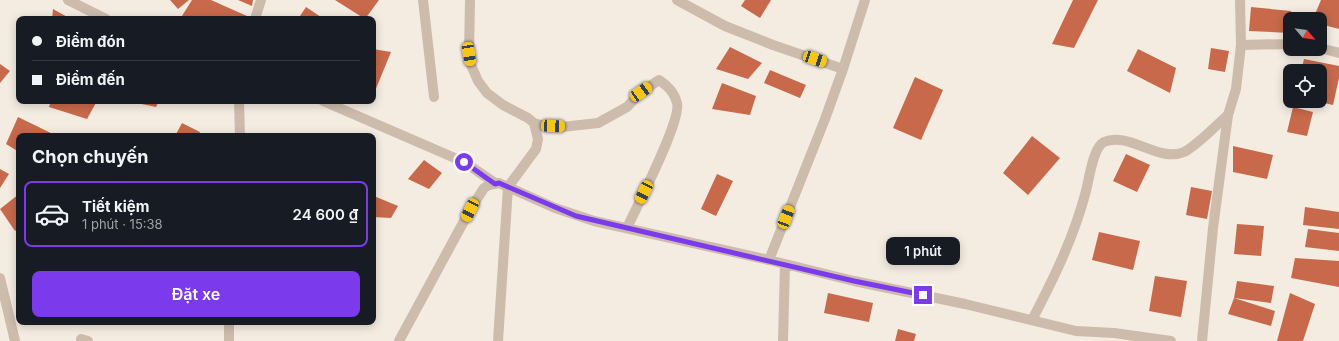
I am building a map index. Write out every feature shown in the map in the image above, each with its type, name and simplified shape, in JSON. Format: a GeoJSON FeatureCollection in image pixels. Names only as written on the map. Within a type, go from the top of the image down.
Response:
{"type":"FeatureCollection","features":[{"type":"Feature","properties":{"kind":"street"},"geometry":{"type":"LineString","coordinates":[[68,0],[100,16]]}},
{"type":"Feature","properties":{"kind":"street"},"geometry":{"type":"LineString","coordinates":[[256,16],[261,0]]}},
{"type":"Feature","properties":{"kind":"street"},"geometry":{"type":"LineString","coordinates":[[423,0],[434,97]]}},
{"type":"Feature","properties":{"kind":"street"},"geometry":{"type":"LineString","coordinates":[[470,0],[469,54],[471,65],[478,81],[488,93],[502,105],[528,118],[534,123],[544,126],[562,127],[598,123],[627,107],[641,92],[659,80],[670,88],[678,104],[672,131],[627,228]]}},
{"type":"Feature","properties":{"kind":"street"},"geometry":{"type":"LineString","coordinates":[[677,0],[725,26],[773,45],[843,69]]}},
{"type":"Feature","properties":{"kind":"street"},"geometry":{"type":"LineString","coordinates":[[769,260],[843,69],[865,0]]}},
{"type":"Feature","properties":{"kind":"street"},"geometry":{"type":"LineString","coordinates":[[1202,341],[1213,228],[1228,115],[1236,89],[1241,45],[1240,0]]}},
{"type":"Feature","properties":{"kind":"street"},"geometry":{"type":"LineString","coordinates":[[1241,45],[1283,44]]}},
{"type":"Feature","properties":{"kind":"street"},"geometry":{"type":"LineString","coordinates":[[1327,50],[1339,53]]}},
{"type":"Feature","properties":{"kind":"street"},"geometry":{"type":"LineString","coordinates":[[239,104],[240,133]]}},
{"type":"Feature","properties":{"kind":"street"},"geometry":{"type":"LineString","coordinates":[[330,104],[464,162],[495,184],[576,216],[854,281],[1032,320],[1076,331],[1092,337],[1114,333],[1171,341]]}},
{"type":"Feature","properties":{"kind":"street"},"geometry":{"type":"LineString","coordinates":[[1032,320],[1070,243],[1079,216],[1095,154],[1101,143],[1119,140],[1164,153],[1178,153],[1191,147],[1228,115]]}},
{"type":"Feature","properties":{"kind":"street"},"geometry":{"type":"LineString","coordinates":[[498,341],[508,188],[536,149],[538,139],[534,123]]}},
{"type":"Feature","properties":{"kind":"street"},"geometry":{"type":"LineString","coordinates":[[399,341],[470,210],[484,188],[495,184]]}},
{"type":"Feature","properties":{"kind":"street"},"geometry":{"type":"LineString","coordinates":[[783,341],[785,264]]}},
{"type":"Feature","properties":{"kind":"street"},"geometry":{"type":"LineString","coordinates":[[0,278],[15,341]]}},
{"type":"Feature","properties":{"kind":"street"},"geometry":{"type":"LineString","coordinates":[[228,341],[229,325]]}},
{"type":"Feature","properties":{"kind":"building"},"geometry":{"type":"Polygon","coordinates":[[[170,0],[189,0],[178,9],[170,0]]]}},
{"type":"Feature","properties":{"kind":"building"},"geometry":{"type":"Polygon","coordinates":[[[192,0],[211,0],[247,16],[182,16],[192,0]]]}},
{"type":"Feature","properties":{"kind":"building"},"geometry":{"type":"Polygon","coordinates":[[[238,0],[253,0],[252,6],[238,0]]]}},
{"type":"Feature","properties":{"kind":"building"},"geometry":{"type":"Polygon","coordinates":[[[335,0],[379,0],[367,16],[360,16],[335,0]]]}},
{"type":"Feature","properties":{"kind":"building"},"geometry":{"type":"Polygon","coordinates":[[[745,0],[771,0],[760,18],[741,6],[745,0]]]}},
{"type":"Feature","properties":{"kind":"building"},"geometry":{"type":"Polygon","coordinates":[[[1073,0],[1098,0],[1074,48],[1052,44],[1073,0]]]}},
{"type":"Feature","properties":{"kind":"building"},"geometry":{"type":"Polygon","coordinates":[[[1321,0],[1339,0],[1339,29],[1327,26],[1327,12],[1316,12],[1321,0]]]}},
{"type":"Feature","properties":{"kind":"building"},"geometry":{"type":"Polygon","coordinates":[[[306,7],[320,16],[300,16],[306,7]]]}},
{"type":"Feature","properties":{"kind":"building"},"geometry":{"type":"Polygon","coordinates":[[[1251,7],[1291,11],[1283,12],[1283,33],[1249,31],[1251,7]]]}},
{"type":"Feature","properties":{"kind":"building"},"geometry":{"type":"Polygon","coordinates":[[[53,9],[66,16],[52,16],[53,9]]]}},
{"type":"Feature","properties":{"kind":"building"},"geometry":{"type":"Polygon","coordinates":[[[730,47],[762,63],[748,79],[716,69],[730,47]]]}},
{"type":"Feature","properties":{"kind":"building"},"geometry":{"type":"Polygon","coordinates":[[[1211,48],[1229,51],[1225,72],[1208,69],[1211,48]]]}},
{"type":"Feature","properties":{"kind":"building"},"geometry":{"type":"Polygon","coordinates":[[[1138,49],[1176,68],[1170,93],[1127,71],[1138,49]]]}},
{"type":"Feature","properties":{"kind":"building"},"geometry":{"type":"Polygon","coordinates":[[[376,50],[391,52],[376,89],[376,50]]]}},
{"type":"Feature","properties":{"kind":"building"},"geometry":{"type":"Polygon","coordinates":[[[1304,59],[1339,66],[1339,78],[1333,105],[1327,104],[1327,64],[1303,64],[1304,59]]]}},
{"type":"Feature","properties":{"kind":"building"},"geometry":{"type":"Polygon","coordinates":[[[0,64],[10,71],[0,83],[0,64]]]}},
{"type":"Feature","properties":{"kind":"building"},"geometry":{"type":"Polygon","coordinates":[[[770,70],[806,85],[800,98],[764,83],[770,70]]]}},
{"type":"Feature","properties":{"kind":"building"},"geometry":{"type":"Polygon","coordinates":[[[915,77],[943,90],[921,140],[893,128],[915,77]]]}},
{"type":"Feature","properties":{"kind":"building"},"geometry":{"type":"Polygon","coordinates":[[[722,83],[756,96],[750,115],[712,109],[722,83]]]}},
{"type":"Feature","properties":{"kind":"building"},"geometry":{"type":"Polygon","coordinates":[[[50,104],[95,104],[87,119],[49,107],[50,104]]]}},
{"type":"Feature","properties":{"kind":"building"},"geometry":{"type":"Polygon","coordinates":[[[142,104],[158,104],[156,107],[142,104]]]}},
{"type":"Feature","properties":{"kind":"building"},"geometry":{"type":"Polygon","coordinates":[[[1293,108],[1313,112],[1307,136],[1287,132],[1293,108]]]}},
{"type":"Feature","properties":{"kind":"building"},"geometry":{"type":"Polygon","coordinates":[[[18,117],[51,133],[16,133],[16,150],[6,144],[18,117]]]}},
{"type":"Feature","properties":{"kind":"building"},"geometry":{"type":"Polygon","coordinates":[[[182,123],[200,132],[200,133],[177,133],[182,123]]]}},
{"type":"Feature","properties":{"kind":"building"},"geometry":{"type":"Polygon","coordinates":[[[1032,136],[1060,158],[1028,195],[1003,173],[1032,136]]]}},
{"type":"Feature","properties":{"kind":"building"},"geometry":{"type":"Polygon","coordinates":[[[1233,146],[1273,155],[1267,179],[1233,172],[1233,146]]]}},
{"type":"Feature","properties":{"kind":"building"},"geometry":{"type":"Polygon","coordinates":[[[1126,154],[1150,165],[1137,192],[1113,181],[1126,154]]]}},
{"type":"Feature","properties":{"kind":"building"},"geometry":{"type":"Polygon","coordinates":[[[424,160],[442,173],[429,189],[408,179],[424,160]]]}},
{"type":"Feature","properties":{"kind":"building"},"geometry":{"type":"Polygon","coordinates":[[[0,169],[9,174],[0,188],[0,169]]]}},
{"type":"Feature","properties":{"kind":"building"},"geometry":{"type":"Polygon","coordinates":[[[717,174],[733,181],[716,216],[701,209],[717,174]]]}},
{"type":"Feature","properties":{"kind":"building"},"geometry":{"type":"Polygon","coordinates":[[[1191,187],[1212,191],[1207,219],[1186,215],[1191,187]]]}},
{"type":"Feature","properties":{"kind":"building"},"geometry":{"type":"Polygon","coordinates":[[[16,196],[15,231],[0,209],[16,196]]]}},
{"type":"Feature","properties":{"kind":"building"},"geometry":{"type":"Polygon","coordinates":[[[376,197],[398,206],[391,218],[376,217],[376,197]]]}},
{"type":"Feature","properties":{"kind":"building"},"geometry":{"type":"Polygon","coordinates":[[[1305,207],[1339,212],[1339,229],[1303,225],[1305,207]]]}},
{"type":"Feature","properties":{"kind":"building"},"geometry":{"type":"Polygon","coordinates":[[[1237,224],[1264,226],[1261,256],[1234,254],[1237,224]]]}},
{"type":"Feature","properties":{"kind":"building"},"geometry":{"type":"Polygon","coordinates":[[[1308,229],[1339,233],[1339,251],[1305,247],[1308,229]]]}},
{"type":"Feature","properties":{"kind":"building"},"geometry":{"type":"Polygon","coordinates":[[[1099,232],[1140,241],[1133,270],[1092,260],[1099,232]]]}},
{"type":"Feature","properties":{"kind":"building"},"geometry":{"type":"Polygon","coordinates":[[[1295,258],[1339,261],[1339,287],[1291,278],[1295,258]]]}},
{"type":"Feature","properties":{"kind":"building"},"geometry":{"type":"Polygon","coordinates":[[[1155,276],[1187,281],[1181,317],[1149,311],[1155,276]]]}},
{"type":"Feature","properties":{"kind":"building"},"geometry":{"type":"Polygon","coordinates":[[[1237,281],[1274,286],[1271,303],[1234,298],[1237,281]]]}},
{"type":"Feature","properties":{"kind":"building"},"geometry":{"type":"Polygon","coordinates":[[[828,293],[873,303],[869,322],[824,313],[828,293]]]}},
{"type":"Feature","properties":{"kind":"building"},"geometry":{"type":"Polygon","coordinates":[[[1290,293],[1315,304],[1303,341],[1277,341],[1290,293]]]}},
{"type":"Feature","properties":{"kind":"building"},"geometry":{"type":"Polygon","coordinates":[[[1234,298],[1275,311],[1271,326],[1228,314],[1234,298]]]}},
{"type":"Feature","properties":{"kind":"building"},"geometry":{"type":"Polygon","coordinates":[[[898,329],[916,334],[914,341],[895,341],[898,329]]]}},
{"type":"Feature","properties":{"kind":"route"},"geometry":{"type":"LineString","coordinates":[[464,162],[495,184],[499,183],[576,216],[854,281],[923,295]]}}]}
